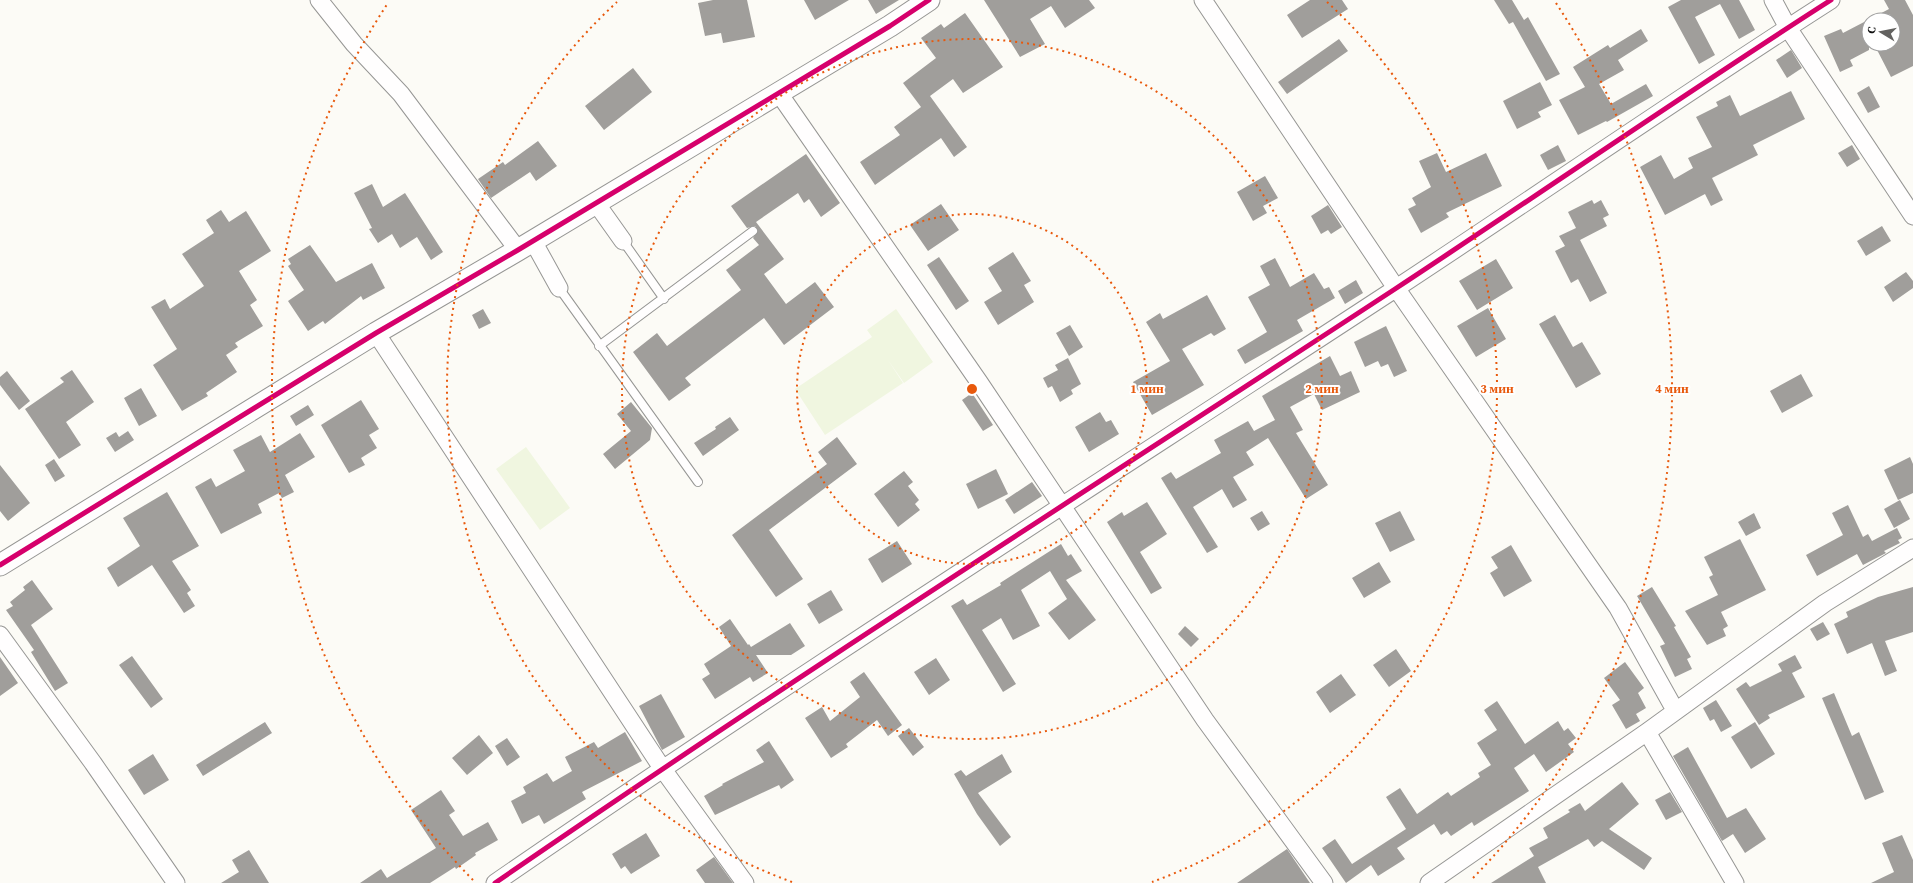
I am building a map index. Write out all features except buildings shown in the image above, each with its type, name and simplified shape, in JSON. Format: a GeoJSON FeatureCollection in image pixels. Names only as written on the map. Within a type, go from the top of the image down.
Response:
{"type":"FeatureCollection","features":[{"type":"Feature","properties":{"kind":"street"},"geometry":{"type":"LineString","coordinates":[[319,0],[354,44],[401,94],[558,288]]}},
{"type":"Feature","properties":{"kind":"street"},"geometry":{"type":"LineString","coordinates":[[0,565],[376,333],[525,246],[778,92],[890,26],[929,0]]}},
{"type":"Feature","properties":{"kind":"street"},"geometry":{"type":"LineString","coordinates":[[1202,0],[1396,288],[1618,608],[1675,710]]}},
{"type":"Feature","properties":{"kind":"street"},"geometry":{"type":"LineString","coordinates":[[1773,0],[1788,28],[1913,216]]}},
{"type":"Feature","properties":{"kind":"street"},"geometry":{"type":"LineString","coordinates":[[495,883],[662,768],[1396,288],[1831,0]]}},
{"type":"Feature","properties":{"kind":"street"},"geometry":{"type":"LineString","coordinates":[[778,92],[979,382],[1205,720],[1324,883]]}},
{"type":"Feature","properties":{"kind":"street"},"geometry":{"type":"LineString","coordinates":[[596,203],[623,241]]}},
{"type":"Feature","properties":{"kind":"street"},"geometry":{"type":"LineString","coordinates":[[376,333],[662,768],[745,883]]}},
{"type":"Feature","properties":{"kind":"street"},"geometry":{"type":"LineString","coordinates":[[1429,883],[1646,732],[1825,603],[1913,548]]}},
{"type":"Feature","properties":{"kind":"street"},"geometry":{"type":"LineString","coordinates":[[0,635],[93,763],[176,883]]}},
{"type":"Feature","properties":{"kind":"street"},"geometry":{"type":"LineString","coordinates":[[1646,732],[1735,883]]}},
{"type":"Feature","properties":{"kind":"lane"},"geometry":{"type":"LineString","coordinates":[[599,346],[664,299],[753,231]]}},
{"type":"Feature","properties":{"kind":"lane"},"geometry":{"type":"LineString","coordinates":[[623,241],[664,299]]}},
{"type":"Feature","properties":{"kind":"lane"},"geometry":{"type":"LineString","coordinates":[[558,288],[698,482]]}},
{"type":"Feature","properties":{"kind":"green space"},"geometry":{"type":"Polygon","coordinates":[[[896,309],[933,362],[904,383],[888,360],[903,383],[825,435],[795,389],[872,337],[867,330],[896,309]]]}},
{"type":"Feature","properties":{"kind":"green space"},"geometry":{"type":"Polygon","coordinates":[[[526,447],[570,508],[540,530],[496,469],[526,447]]]}},
{"type":"Feature","properties":{"kind":"cycle path"},"geometry":{"type":"LineString","coordinates":[[0,565],[376,333],[518,250],[890,26],[929,0]]}},
{"type":"Feature","properties":{"kind":"cycle path"},"geometry":{"type":"LineString","coordinates":[[495,883],[830,657],[1395,289],[1721,71],[1831,0]]}}]}
